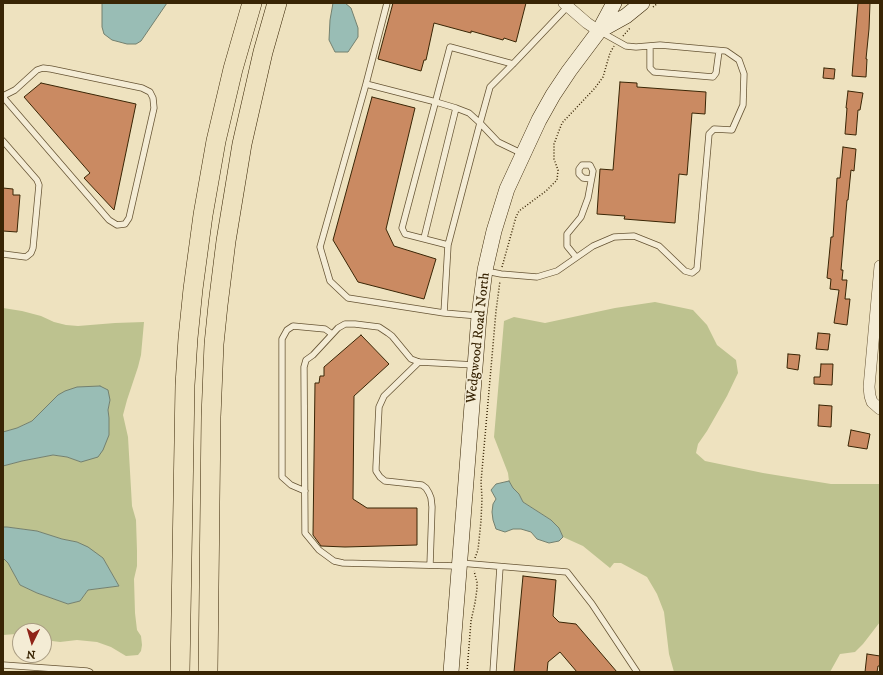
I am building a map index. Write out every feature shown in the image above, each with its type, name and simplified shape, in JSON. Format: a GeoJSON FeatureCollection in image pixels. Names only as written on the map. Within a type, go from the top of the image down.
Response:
{"type":"FeatureCollection","features":[{"type":"Feature","properties":{"kind":"highway"},"geometry":{"type":"LineString","coordinates":[[180,672],[185,385],[188,338],[203,215],[230,56],[244,3]]}},
{"type":"Feature","properties":{"kind":"highway"},"geometry":{"type":"LineString","coordinates":[[213,160],[233,69],[252,3]]}},
{"type":"Feature","properties":{"kind":"highway"},"geometry":{"type":"LineString","coordinates":[[208,672],[211,417],[214,344],[227,234],[242,144],[263,52],[277,3]]}},
{"type":"Feature","properties":{"kind":"highway"},"geometry":{"type":"LineString","coordinates":[[263,52],[285,3]]}},
{"type":"Feature","properties":{"kind":"street","name":"Wedgwood Road North"},"geometry":{"type":"LineString","coordinates":[[450,672],[479,316],[485,270],[494,231],[507,189],[539,120],[569,71],[599,31],[614,3]]}},
{"type":"Feature","properties":{"kind":"street"},"geometry":{"type":"LineString","coordinates":[[567,4],[587,23],[599,31]]}},
{"type":"Feature","properties":{"kind":"street","name":"Wedgwood Road North"},"geometry":{"type":"LineString","coordinates":[[599,31],[648,5]]}},
{"type":"Feature","properties":{"kind":"street"},"geometry":{"type":"LineString","coordinates":[[879,408],[872,402],[869,387],[880,266]]}},
{"type":"Feature","properties":{"kind":"lane"},"geometry":{"type":"LineString","coordinates":[[387,3],[320,247],[330,281],[348,298],[444,313],[479,316]]}},
{"type":"Feature","properties":{"kind":"lane"},"geometry":{"type":"LineString","coordinates":[[444,313],[448,245],[490,87],[513,64],[567,4]]}},
{"type":"Feature","properties":{"kind":"lane"},"geometry":{"type":"LineString","coordinates":[[485,270],[501,274],[537,276],[557,271],[593,246],[614,237],[634,236],[659,246],[684,271],[692,273],[697,269],[709,134],[714,129],[732,130],[743,105],[744,74],[739,60],[726,51],[660,45],[636,47],[626,46],[599,31]]}},
{"type":"Feature","properties":{"kind":"lane"},"geometry":{"type":"LineString","coordinates":[[650,46],[650,68],[654,72],[713,77],[716,73],[719,51]]}},
{"type":"Feature","properties":{"kind":"lane"},"geometry":{"type":"LineString","coordinates":[[448,245],[405,234],[402,228],[450,48],[513,64]]}},
{"type":"Feature","properties":{"kind":"lane"},"geometry":{"type":"LineString","coordinates":[[43,68],[142,88],[150,92],[153,98],[154,108],[129,218],[124,224],[117,225],[109,220],[3,97],[15,90],[37,70],[43,68]]}},
{"type":"Feature","properties":{"kind":"lane"},"geometry":{"type":"LineString","coordinates":[[366,84],[436,102],[469,113],[498,142],[523,154]]}},
{"type":"Feature","properties":{"kind":"lane"},"geometry":{"type":"LineString","coordinates":[[424,238],[456,108]]}},
{"type":"Feature","properties":{"kind":"lane"},"geometry":{"type":"LineString","coordinates":[[3,141],[37,180],[39,185],[33,248],[31,253],[26,257],[3,254]]}},
{"type":"Feature","properties":{"kind":"lane"},"geometry":{"type":"LineString","coordinates":[[576,257],[567,246],[567,234],[581,216],[588,198],[591,180]]}},
{"type":"Feature","properties":{"kind":"lane"},"geometry":{"type":"LineString","coordinates":[[475,365],[419,362],[411,359],[392,336],[379,327],[345,324],[338,328],[313,355],[306,360],[304,367],[305,533],[319,550],[334,562],[474,565],[567,572],[592,604],[637,672]]}},
{"type":"Feature","properties":{"kind":"lane"},"geometry":{"type":"LineString","coordinates":[[305,491],[291,485],[282,477],[282,339],[287,330],[293,326],[325,329],[332,334]]}},
{"type":"Feature","properties":{"kind":"lane"},"geometry":{"type":"LineString","coordinates":[[419,362],[384,396],[379,407],[376,471],[385,481],[422,485],[429,493],[432,508],[430,565]]}},
{"type":"Feature","properties":{"kind":"lane"},"geometry":{"type":"LineString","coordinates":[[493,672],[500,567]]}},
{"type":"Feature","properties":{"kind":"lane"},"geometry":{"type":"LineString","coordinates":[[3,665],[90,672]]}},
{"type":"Feature","properties":{"kind":"path"},"geometry":{"type":"LineString","coordinates":[[648,5],[658,3]]}},
{"type":"Feature","properties":{"kind":"path"},"geometry":{"type":"LineString","coordinates":[[467,672],[471,621],[477,589],[474,565],[479,543],[484,441],[496,311],[502,267],[519,211],[546,191],[557,180],[558,170],[554,159],[554,144],[562,123],[595,88],[603,77],[613,47],[634,24]]}},
{"type":"Feature","properties":{"kind":"green space"},"geometry":{"type":"Polygon","coordinates":[[[655,302],[693,310],[707,325],[717,345],[736,360],[738,373],[727,396],[698,444],[696,453],[705,461],[763,473],[831,484],[880,484],[880,622],[855,652],[840,654],[830,672],[674,672],[669,654],[664,612],[657,594],[647,577],[621,563],[614,563],[610,568],[583,546],[563,537],[559,528],[551,520],[523,502],[509,481],[508,473],[494,437],[504,321],[514,317],[545,323],[615,308],[655,302]]]}},
{"type":"Feature","properties":{"kind":"green space"},"geometry":{"type":"Polygon","coordinates":[[[3,308],[41,316],[54,322],[66,325],[78,326],[144,322],[141,355],[123,415],[128,437],[132,506],[136,520],[137,566],[134,579],[135,613],[137,630],[141,636],[142,645],[141,651],[138,655],[126,656],[111,647],[97,642],[77,640],[60,642],[52,641],[52,623],[12,623],[12,634],[3,635],[3,558],[8,563],[20,585],[68,604],[80,601],[88,590],[119,586],[103,558],[77,542],[37,531],[3,527],[3,466],[53,455],[67,457],[81,462],[109,418],[108,410],[110,400],[58,395],[32,421],[17,428],[3,432],[3,308]]]}},
{"type":"Feature","properties":{"kind":"water"},"geometry":{"type":"Polygon","coordinates":[[[102,3],[167,3],[141,41],[136,44],[127,44],[112,40],[104,34],[102,27],[102,3]]]}},
{"type":"Feature","properties":{"kind":"water"},"geometry":{"type":"Polygon","coordinates":[[[333,3],[345,3],[351,8],[358,28],[358,37],[348,52],[335,52],[329,40],[333,3]]]}},
{"type":"Feature","properties":{"kind":"water"},"geometry":{"type":"Polygon","coordinates":[[[100,386],[108,390],[110,400],[108,410],[109,435],[103,450],[98,457],[81,462],[67,457],[53,455],[3,466],[3,432],[17,428],[32,421],[58,395],[65,391],[77,387],[100,386]]]}},
{"type":"Feature","properties":{"kind":"water"},"geometry":{"type":"Polygon","coordinates":[[[509,481],[523,502],[551,520],[559,528],[563,537],[559,541],[549,543],[537,539],[531,532],[521,529],[513,529],[505,532],[496,529],[492,512],[493,504],[496,499],[491,490],[496,484],[509,481]]]}},
{"type":"Feature","properties":{"kind":"water"},"geometry":{"type":"Polygon","coordinates":[[[3,527],[37,531],[77,542],[88,547],[103,558],[119,586],[88,590],[80,601],[68,604],[20,585],[8,563],[3,558],[3,527]]]}},
{"type":"Feature","properties":{"kind":"building"},"geometry":{"type":"Polygon","coordinates":[[[393,3],[526,3],[516,42],[471,31],[471,33],[434,23],[426,60],[424,60],[421,71],[378,59],[393,3]]]}},
{"type":"Feature","properties":{"kind":"building"},"geometry":{"type":"Polygon","coordinates":[[[858,3],[870,3],[866,77],[852,76],[858,3]]]}},
{"type":"Feature","properties":{"kind":"building"},"geometry":{"type":"Polygon","coordinates":[[[824,68],[835,69],[834,79],[823,78],[824,68]]]}},
{"type":"Feature","properties":{"kind":"building"},"geometry":{"type":"Polygon","coordinates":[[[620,82],[637,83],[637,87],[706,92],[705,114],[692,113],[687,175],[679,174],[675,223],[624,219],[625,216],[597,214],[600,169],[613,170],[620,82]]]}},
{"type":"Feature","properties":{"kind":"building"},"geometry":{"type":"Polygon","coordinates":[[[41,83],[136,104],[114,210],[84,178],[90,173],[24,97],[41,83]]]}},
{"type":"Feature","properties":{"kind":"building"},"geometry":{"type":"Polygon","coordinates":[[[848,91],[863,93],[860,110],[858,110],[856,135],[845,134],[848,91]]]}},
{"type":"Feature","properties":{"kind":"building"},"geometry":{"type":"Polygon","coordinates":[[[372,97],[415,108],[386,229],[394,246],[436,259],[424,299],[358,282],[333,240],[372,97]]]}},
{"type":"Feature","properties":{"kind":"building"},"geometry":{"type":"Polygon","coordinates":[[[843,147],[856,149],[854,171],[851,170],[847,200],[841,270],[843,270],[842,280],[847,280],[845,299],[850,299],[847,325],[834,323],[839,290],[830,289],[831,279],[827,278],[831,237],[833,237],[837,178],[840,178],[843,147]]]}},
{"type":"Feature","properties":{"kind":"building"},"geometry":{"type":"Polygon","coordinates":[[[3,188],[13,189],[13,195],[20,195],[17,232],[3,231],[3,188]]]}},
{"type":"Feature","properties":{"kind":"building"},"geometry":{"type":"Polygon","coordinates":[[[818,333],[830,334],[828,350],[816,349],[818,333]]]}},
{"type":"Feature","properties":{"kind":"building"},"geometry":{"type":"Polygon","coordinates":[[[361,335],[389,364],[354,396],[353,499],[367,508],[417,508],[417,545],[345,547],[321,546],[313,535],[315,383],[319,383],[320,376],[324,376],[324,367],[361,335]]]}},
{"type":"Feature","properties":{"kind":"building"},"geometry":{"type":"Polygon","coordinates":[[[788,354],[800,355],[798,370],[787,368],[788,354]]]}},
{"type":"Feature","properties":{"kind":"building"},"geometry":{"type":"Polygon","coordinates":[[[821,364],[833,364],[832,385],[814,384],[814,377],[820,377],[821,364]]]}},
{"type":"Feature","properties":{"kind":"building"},"geometry":{"type":"Polygon","coordinates":[[[819,405],[832,406],[831,427],[818,426],[819,405]]]}},
{"type":"Feature","properties":{"kind":"building"},"geometry":{"type":"Polygon","coordinates":[[[851,430],[870,434],[867,449],[848,446],[851,430]]]}},
{"type":"Feature","properties":{"kind":"building"},"geometry":{"type":"Polygon","coordinates":[[[523,576],[556,580],[553,616],[559,622],[576,624],[617,672],[577,672],[560,652],[548,662],[547,672],[514,672],[523,576]]]}},
{"type":"Feature","properties":{"kind":"building"},"geometry":{"type":"Polygon","coordinates":[[[867,654],[880,656],[880,666],[878,666],[877,672],[865,672],[867,654]]]}}]}
